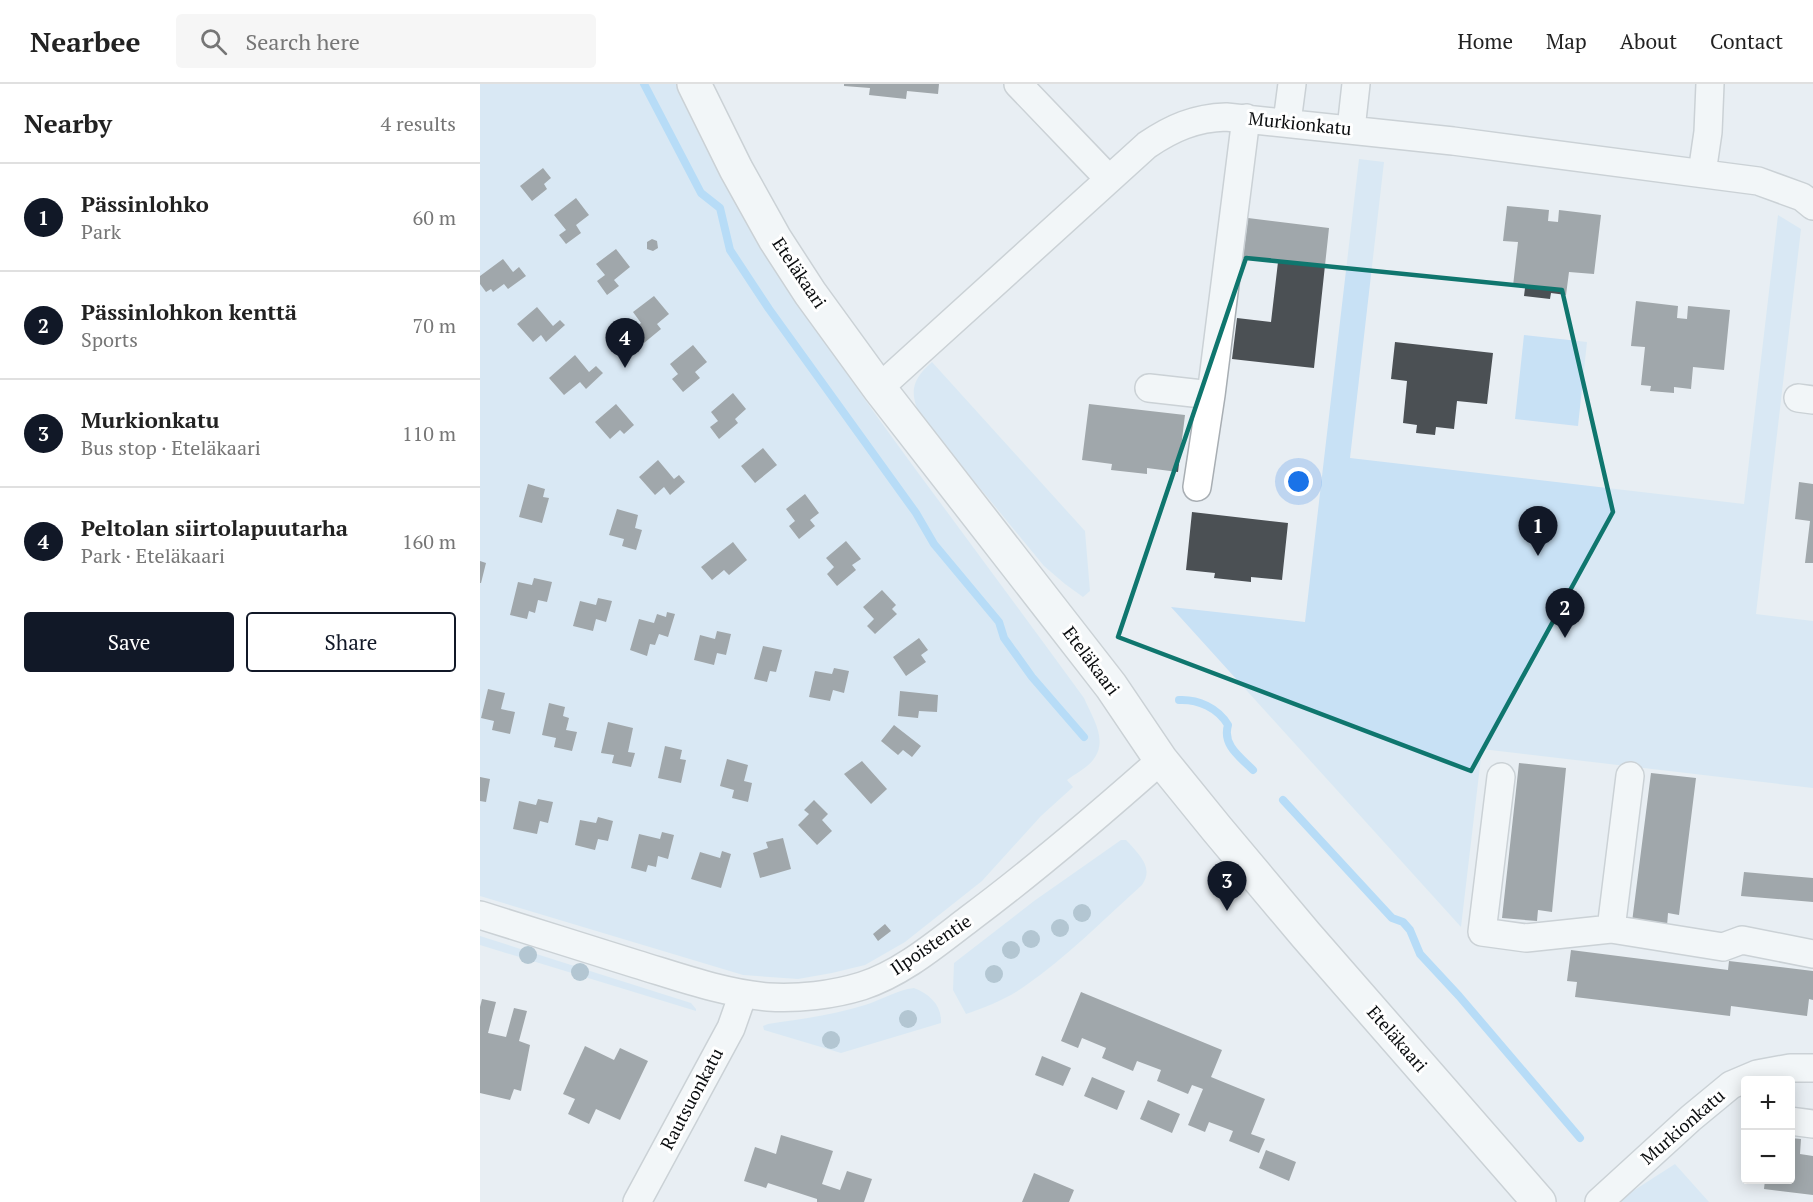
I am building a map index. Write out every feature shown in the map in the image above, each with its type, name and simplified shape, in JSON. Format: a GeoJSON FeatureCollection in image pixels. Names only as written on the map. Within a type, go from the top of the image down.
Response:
{"type":"FeatureCollection","features":[{"type":"Feature","properties":{"kind":"main road","name":"Eteläkaari"},"geometry":{"type":"LineString","coordinates":[[694,84],[736,169],[775,239],[879,388],[1111,686],[1161,760],[1306,935],[1539,1202]]}},
{"type":"Feature","properties":{"kind":"street"},"geometry":{"type":"LineString","coordinates":[[1018,84],[1109,179]]}},
{"type":"Feature","properties":{"kind":"street"},"geometry":{"type":"LineString","coordinates":[[1287,122],[1292,84]]}},
{"type":"Feature","properties":{"kind":"street"},"geometry":{"type":"LineString","coordinates":[[1351,129],[1356,84]]}},
{"type":"Feature","properties":{"kind":"street"},"geometry":{"type":"LineString","coordinates":[[1702,173],[1708,132],[1710,84]]}},
{"type":"Feature","properties":{"kind":"street","name":"Murkionkatu"},"geometry":{"type":"LineString","coordinates":[[879,388],[1147,146],[1168,131],[1200,119],[1226,117],[1287,122],[1702,173],[1758,181],[1802,197],[1813,206]]}},
{"type":"Feature","properties":{"kind":"street"},"geometry":{"type":"LineString","coordinates":[[1197,488],[1246,118]]}},
{"type":"Feature","properties":{"kind":"street"},"geometry":{"type":"LineString","coordinates":[[1149,388],[1211,395]]}},
{"type":"Feature","properties":{"kind":"street","name":"Ilpoistentie"},"geometry":{"type":"LineString","coordinates":[[480,915],[689,981],[743,994],[769,997],[816,996],[862,986],[895,971],[926,952],[1017,883],[1161,760]]}},
{"type":"Feature","properties":{"kind":"street"},"geometry":{"type":"LineString","coordinates":[[1611,929],[1630,776]]}},
{"type":"Feature","properties":{"kind":"street"},"geometry":{"type":"LineString","coordinates":[[1501,777],[1482,932],[1526,938],[1611,929],[1723,947],[1742,940],[1813,954]]}},
{"type":"Feature","properties":{"kind":"street","name":"Rautsuonkatu"},"geometry":{"type":"LineString","coordinates":[[637,1202],[731,1028],[743,994]]}},
{"type":"Feature","properties":{"kind":"street","name":"Murkionkatu"},"geometry":{"type":"LineString","coordinates":[[1599,1202],[1691,1118],[1731,1085],[1757,1074],[1790,1068],[1813,1068]]}},
{"type":"Feature","properties":{"kind":"street"},"geometry":{"type":"LineString","coordinates":[[1795,1122],[1813,1124]]}},
{"type":"Feature","properties":{"kind":"highlighted area"},"geometry":{"type":"Polygon","coordinates":[[[1246,258],[1562,290],[1613,512],[1471,771],[1118,637],[1246,258]]]}},
{"type":"Feature","properties":{"kind":"shaded area"},"geometry":{"type":"Polygon","coordinates":[[[480,84],[677,84],[702,136],[757,237],[819,333],[885,427],[1084,698],[1095,721],[1099,737],[1098,752],[1088,766],[1067,780],[1073,787],[1041,816],[982,881],[905,942],[865,965],[798,979],[743,975],[480,896],[480,84]]]}},
{"type":"Feature","properties":{"kind":"shaded area"},"geometry":{"type":"Polygon","coordinates":[[[1359,159],[1384,162],[1350,458],[1744,504],[1778,215],[1801,229],[1756,614],[1813,621],[1813,788],[1482,749],[1461,927],[1171,607],[1305,622],[1359,159]]]}},
{"type":"Feature","properties":{"kind":"shaded area"},"geometry":{"type":"Polygon","coordinates":[[[1524,335],[1587,342],[1578,426],[1515,419],[1524,335]]]}},
{"type":"Feature","properties":{"kind":"shaded area"},"geometry":{"type":"Polygon","coordinates":[[[932,362],[1085,531],[1090,591],[1083,597],[1044,566],[919,414],[914,398],[915,385],[932,362]]]}},
{"type":"Feature","properties":{"kind":"shaded area"},"geometry":{"type":"Polygon","coordinates":[[[1121,840],[1126,840],[1144,862],[1147,873],[1142,885],[1041,975],[1004,999],[966,1014],[953,990],[954,963],[1034,901],[1121,840]]]}},
{"type":"Feature","properties":{"kind":"shaded area"},"geometry":{"type":"Polygon","coordinates":[[[480,936],[691,1003],[696,1011],[480,945],[480,936]]]}},
{"type":"Feature","properties":{"kind":"shaded area"},"geometry":{"type":"Polygon","coordinates":[[[914,988],[934,1001],[941,1017],[941,1023],[841,1053],[764,1030],[763,1026],[768,1024],[841,1011],[914,988]]]}},
{"type":"Feature","properties":{"kind":"shaded area"},"geometry":{"type":"Polygon","coordinates":[[[1675,1164],[1709,1202],[1622,1202],[1622,1198],[1675,1164]]]}},
{"type":"Feature","properties":{"kind":"building"},"geometry":{"type":"Polygon","coordinates":[[[844,84],[939,84],[938,94],[907,91],[906,99],[869,95],[870,88],[844,86],[844,84]]]}},
{"type":"Feature","properties":{"kind":"building"},"geometry":{"type":"Polygon","coordinates":[[[543,168],[551,178],[544,184],[547,189],[532,201],[520,186],[543,168]]]}},
{"type":"Feature","properties":{"kind":"building"},"geometry":{"type":"Polygon","coordinates":[[[576,198],[589,215],[576,225],[581,233],[566,244],[559,235],[566,230],[554,215],[576,198]]]}},
{"type":"Feature","properties":{"kind":"building"},"geometry":{"type":"Polygon","coordinates":[[[1507,206],[1549,210],[1548,221],[1558,222],[1559,210],[1601,215],[1594,274],[1569,272],[1566,295],[1551,293],[1550,299],[1524,296],[1525,288],[1513,286],[1518,242],[1503,241],[1507,206]]]}},
{"type":"Feature","properties":{"kind":"building"},"geometry":{"type":"Polygon","coordinates":[[[1248,218],[1329,228],[1314,368],[1232,359],[1237,318],[1271,322],[1278,262],[1243,258],[1248,218]]]}},
{"type":"Feature","properties":{"kind":"building"},"geometry":{"type":"Polygon","coordinates":[[[652,239],[657,241],[658,248],[653,251],[647,249],[647,242],[652,239]]]}},
{"type":"Feature","properties":{"kind":"building"},"geometry":{"type":"Polygon","coordinates":[[[616,249],[630,267],[614,280],[619,286],[607,295],[597,281],[605,275],[596,264],[616,249]]]}},
{"type":"Feature","properties":{"kind":"building"},"geometry":{"type":"Polygon","coordinates":[[[503,259],[513,272],[519,267],[526,276],[508,289],[504,284],[493,292],[491,289],[486,292],[480,284],[480,276],[503,259]]]}},
{"type":"Feature","properties":{"kind":"building"},"geometry":{"type":"Polygon","coordinates":[[[654,296],[669,314],[657,324],[661,329],[644,343],[634,329],[641,323],[633,312],[654,296]]]}},
{"type":"Feature","properties":{"kind":"building"},"geometry":{"type":"Polygon","coordinates":[[[1636,301],[1678,306],[1677,318],[1687,319],[1688,306],[1730,310],[1724,370],[1693,367],[1691,389],[1674,387],[1674,393],[1650,391],[1651,386],[1641,385],[1645,347],[1631,346],[1636,301]]]}},
{"type":"Feature","properties":{"kind":"building"},"geometry":{"type":"Polygon","coordinates":[[[537,307],[553,326],[560,320],[565,325],[546,342],[541,335],[533,342],[517,324],[537,307]]]}},
{"type":"Feature","properties":{"kind":"building"},"geometry":{"type":"Polygon","coordinates":[[[1395,342],[1493,353],[1487,404],[1457,401],[1454,429],[1436,427],[1435,435],[1416,433],[1417,425],[1403,423],[1407,381],[1391,379],[1395,342]]]}},
{"type":"Feature","properties":{"kind":"building"},"geometry":{"type":"Polygon","coordinates":[[[693,345],[707,362],[695,372],[700,378],[683,392],[672,379],[678,374],[670,364],[693,345]]]}},
{"type":"Feature","properties":{"kind":"building"},"geometry":{"type":"Polygon","coordinates":[[[575,355],[589,372],[596,366],[603,373],[586,389],[580,382],[564,395],[549,378],[575,355]]]}},
{"type":"Feature","properties":{"kind":"building"},"geometry":{"type":"Polygon","coordinates":[[[733,393],[746,409],[735,419],[738,423],[719,439],[710,427],[718,421],[711,412],[733,393]]]}},
{"type":"Feature","properties":{"kind":"building"},"geometry":{"type":"Polygon","coordinates":[[[616,404],[634,425],[624,434],[620,430],[610,439],[595,422],[616,404]]]}},
{"type":"Feature","properties":{"kind":"building"},"geometry":{"type":"Polygon","coordinates":[[[1089,404],[1185,415],[1178,472],[1147,468],[1147,474],[1111,470],[1112,464],[1082,460],[1089,404]]]}},
{"type":"Feature","properties":{"kind":"building"},"geometry":{"type":"Polygon","coordinates":[[[763,448],[777,465],[755,483],[741,466],[763,448]]]}},
{"type":"Feature","properties":{"kind":"building"},"geometry":{"type":"Polygon","coordinates":[[[658,460],[674,479],[679,475],[685,482],[670,495],[664,487],[655,495],[639,477],[658,460]]]}},
{"type":"Feature","properties":{"kind":"building"},"geometry":{"type":"Polygon","coordinates":[[[1799,482],[1813,484],[1813,563],[1805,563],[1810,521],[1795,519],[1799,482]]]}},
{"type":"Feature","properties":{"kind":"building"},"geometry":{"type":"Polygon","coordinates":[[[528,484],[545,489],[543,497],[549,498],[542,523],[519,517],[528,484]]]}},
{"type":"Feature","properties":{"kind":"building"},"geometry":{"type":"Polygon","coordinates":[[[805,494],[819,513],[810,520],[815,526],[799,539],[789,526],[795,521],[786,509],[805,494]]]}},
{"type":"Feature","properties":{"kind":"building"},"geometry":{"type":"Polygon","coordinates":[[[617,509],[638,515],[635,528],[642,530],[636,550],[622,546],[624,539],[609,535],[617,509]]]}},
{"type":"Feature","properties":{"kind":"building"},"geometry":{"type":"Polygon","coordinates":[[[1192,512],[1288,523],[1282,580],[1251,577],[1251,582],[1214,578],[1215,573],[1186,570],[1192,512]]]}},
{"type":"Feature","properties":{"kind":"building"},"geometry":{"type":"Polygon","coordinates":[[[846,541],[861,559],[852,565],[856,570],[837,586],[827,574],[834,567],[826,558],[846,541]]]}},
{"type":"Feature","properties":{"kind":"building"},"geometry":{"type":"Polygon","coordinates":[[[733,542],[747,560],[729,575],[724,570],[712,580],[701,567],[733,542]]]}},
{"type":"Feature","properties":{"kind":"building"},"geometry":{"type":"Polygon","coordinates":[[[480,561],[486,563],[481,583],[480,583],[480,561]]]}},
{"type":"Feature","properties":{"kind":"building"},"geometry":{"type":"Polygon","coordinates":[[[534,578],[552,582],[547,602],[538,600],[535,613],[529,611],[527,619],[510,615],[518,582],[532,585],[534,578]]]}},
{"type":"Feature","properties":{"kind":"building"},"geometry":{"type":"Polygon","coordinates":[[[882,590],[896,605],[892,609],[897,614],[875,634],[867,626],[874,619],[863,607],[882,590]]]}},
{"type":"Feature","properties":{"kind":"building"},"geometry":{"type":"Polygon","coordinates":[[[598,598],[612,601],[606,622],[596,619],[593,631],[573,626],[580,601],[596,605],[598,598]]]}},
{"type":"Feature","properties":{"kind":"building"},"geometry":{"type":"Polygon","coordinates":[[[667,612],[675,614],[668,637],[659,634],[655,645],[650,644],[647,656],[630,650],[639,619],[654,623],[657,614],[666,617],[667,612]]]}},
{"type":"Feature","properties":{"kind":"building"},"geometry":{"type":"Polygon","coordinates":[[[717,631],[731,634],[726,655],[717,653],[714,665],[694,660],[700,635],[715,639],[717,631]]]}},
{"type":"Feature","properties":{"kind":"building"},"geometry":{"type":"Polygon","coordinates":[[[919,638],[928,650],[921,655],[926,662],[906,676],[893,657],[919,638]]]}},
{"type":"Feature","properties":{"kind":"building"},"geometry":{"type":"Polygon","coordinates":[[[763,646],[782,650],[776,672],[770,671],[767,682],[754,679],[763,646]]]}},
{"type":"Feature","properties":{"kind":"building"},"geometry":{"type":"Polygon","coordinates":[[[834,668],[849,671],[844,693],[833,690],[830,701],[809,697],[815,671],[832,674],[834,668]]]}},
{"type":"Feature","properties":{"kind":"building"},"geometry":{"type":"Polygon","coordinates":[[[488,689],[505,693],[501,709],[515,712],[510,734],[492,730],[494,721],[481,718],[488,689]]]}},
{"type":"Feature","properties":{"kind":"building"},"geometry":{"type":"Polygon","coordinates":[[[900,691],[938,695],[937,712],[919,711],[918,718],[898,716],[900,691]]]}},
{"type":"Feature","properties":{"kind":"building"},"geometry":{"type":"Polygon","coordinates":[[[549,703],[565,707],[563,716],[569,718],[566,730],[577,732],[572,751],[554,747],[556,738],[542,735],[549,703]]]}},
{"type":"Feature","properties":{"kind":"building"},"geometry":{"type":"Polygon","coordinates":[[[608,722],[633,728],[628,752],[635,753],[631,767],[612,763],[614,755],[601,753],[608,722]]]}},
{"type":"Feature","properties":{"kind":"building"},"geometry":{"type":"Polygon","coordinates":[[[894,725],[921,746],[912,757],[903,750],[898,755],[881,741],[894,725]]]}},
{"type":"Feature","properties":{"kind":"building"},"geometry":{"type":"Polygon","coordinates":[[[665,746],[682,750],[680,759],[686,760],[681,783],[658,778],[665,746]]]}},
{"type":"Feature","properties":{"kind":"building"},"geometry":{"type":"Polygon","coordinates":[[[727,759],[748,765],[744,781],[752,783],[748,802],[732,798],[734,790],[720,786],[727,759]]]}},
{"type":"Feature","properties":{"kind":"building"},"geometry":{"type":"Polygon","coordinates":[[[862,761],[887,789],[871,804],[844,774],[862,761]]]}},
{"type":"Feature","properties":{"kind":"building"},"geometry":{"type":"Polygon","coordinates":[[[1519,763],[1566,768],[1552,912],[1538,910],[1537,921],[1502,918],[1519,763]]]}},
{"type":"Feature","properties":{"kind":"building"},"geometry":{"type":"Polygon","coordinates":[[[1651,773],[1696,778],[1679,915],[1668,913],[1667,926],[1632,922],[1651,773]]]}},
{"type":"Feature","properties":{"kind":"building"},"geometry":{"type":"Polygon","coordinates":[[[480,777],[490,779],[486,802],[480,801],[480,777]]]}},
{"type":"Feature","properties":{"kind":"building"},"geometry":{"type":"Polygon","coordinates":[[[538,799],[553,802],[548,823],[540,821],[537,834],[513,829],[519,801],[536,805],[538,799]]]}},
{"type":"Feature","properties":{"kind":"building"},"geometry":{"type":"Polygon","coordinates":[[[814,800],[828,814],[822,820],[832,831],[817,845],[798,825],[809,814],[804,810],[814,800]]]}},
{"type":"Feature","properties":{"kind":"building"},"geometry":{"type":"Polygon","coordinates":[[[598,817],[613,821],[608,841],[598,839],[595,850],[575,845],[580,820],[596,823],[598,817]]]}},
{"type":"Feature","properties":{"kind":"building"},"geometry":{"type":"Polygon","coordinates":[[[662,832],[674,835],[668,859],[658,856],[656,867],[648,865],[646,872],[631,868],[639,834],[660,839],[662,832]]]}},
{"type":"Feature","properties":{"kind":"building"},"geometry":{"type":"Polygon","coordinates":[[[783,838],[791,869],[760,878],[753,853],[768,848],[766,842],[783,838]]]}},
{"type":"Feature","properties":{"kind":"building"},"geometry":{"type":"Polygon","coordinates":[[[722,851],[731,854],[721,888],[691,879],[700,852],[720,858],[722,851]]]}},
{"type":"Feature","properties":{"kind":"building"},"geometry":{"type":"Polygon","coordinates":[[[1744,872],[1813,878],[1813,902],[1741,896],[1744,872]]]}},
{"type":"Feature","properties":{"kind":"building"},"geometry":{"type":"Polygon","coordinates":[[[885,924],[891,931],[878,941],[873,934],[885,924]]]}},
{"type":"Feature","properties":{"kind":"building"},"geometry":{"type":"Polygon","coordinates":[[[1571,950],[1728,970],[1729,961],[1813,971],[1813,1000],[1809,999],[1807,1016],[1731,1006],[1730,1016],[1575,997],[1577,982],[1567,981],[1571,950]]]}},
{"type":"Feature","properties":{"kind":"building"},"geometry":{"type":"Polygon","coordinates":[[[1081,992],[1222,1050],[1211,1077],[1265,1099],[1251,1134],[1265,1139],[1259,1153],[1229,1141],[1233,1131],[1209,1122],[1205,1132],[1188,1125],[1203,1089],[1192,1085],[1188,1094],[1157,1081],[1161,1070],[1137,1061],[1133,1071],[1102,1058],[1106,1048],[1082,1038],[1078,1048],[1061,1041],[1081,992]]]}},
{"type":"Feature","properties":{"kind":"building"},"geometry":{"type":"Polygon","coordinates":[[[482,999],[496,1002],[488,1033],[506,1037],[514,1008],[527,1011],[519,1041],[530,1045],[521,1091],[514,1089],[510,1100],[480,1093],[480,1007],[482,999]]]}},
{"type":"Feature","properties":{"kind":"building"},"geometry":{"type":"Polygon","coordinates":[[[585,1046],[614,1060],[620,1048],[648,1061],[620,1120],[596,1109],[589,1124],[568,1114],[575,1099],[563,1094],[585,1046]]]}},
{"type":"Feature","properties":{"kind":"building"},"geometry":{"type":"Polygon","coordinates":[[[1042,1056],[1071,1068],[1063,1086],[1035,1075],[1042,1056]]]}},
{"type":"Feature","properties":{"kind":"building"},"geometry":{"type":"Polygon","coordinates":[[[1092,1077],[1125,1091],[1117,1110],[1084,1096],[1092,1077]]]}},
{"type":"Feature","properties":{"kind":"building"},"geometry":{"type":"Polygon","coordinates":[[[1148,1100],[1180,1114],[1172,1133],[1140,1119],[1148,1100]]]}},
{"type":"Feature","properties":{"kind":"building"},"geometry":{"type":"Polygon","coordinates":[[[781,1135],[833,1151],[822,1184],[840,1190],[847,1171],[872,1179],[864,1202],[817,1202],[817,1199],[768,1183],[766,1188],[744,1181],[755,1147],[776,1154],[781,1135]]]}},
{"type":"Feature","properties":{"kind":"building"},"geometry":{"type":"Polygon","coordinates":[[[1795,1138],[1801,1139],[1800,1154],[1813,1156],[1813,1195],[1764,1189],[1765,1184],[1795,1184],[1795,1138]]]}},
{"type":"Feature","properties":{"kind":"building"},"geometry":{"type":"Polygon","coordinates":[[[1266,1150],[1296,1162],[1289,1181],[1259,1168],[1266,1150]]]}},
{"type":"Feature","properties":{"kind":"building"},"geometry":{"type":"Polygon","coordinates":[[[1034,1173],[1074,1190],[1069,1202],[1022,1202],[1034,1173]]]}},
{"type":"Feature","properties":{"kind":"waterway"},"geometry":{"type":"LineString","coordinates":[[644,84],[701,193],[720,208],[730,250],[769,309],[916,513],[934,544],[999,622],[1004,638],[1032,677],[1084,737]]}},
{"type":"Feature","properties":{"kind":"waterway"},"geometry":{"type":"LineString","coordinates":[[1179,700],[1200,703],[1219,714],[1228,725],[1228,739],[1233,750],[1253,770]]}},
{"type":"Feature","properties":{"kind":"waterway"},"geometry":{"type":"LineString","coordinates":[[1283,800],[1392,918],[1403,922],[1410,930],[1420,954],[1459,996],[1580,1138]]}},
{"type":"Feature","properties":{"kind":"place","name":"Peltolan siirtolapuutarha"},"geometry":{"type":"Point","coordinates":[625,368]}},
{"type":"Feature","properties":{"kind":"place","name":"Pässinlohko"},"geometry":{"type":"Point","coordinates":[1538,556]}},
{"type":"Feature","properties":{"kind":"place","name":"Pässinlohkon kenttä"},"geometry":{"type":"Point","coordinates":[1565,638]}},
{"type":"Feature","properties":{"kind":"place","name":"Murkionkatu"},"geometry":{"type":"Point","coordinates":[1227,911]}}]}
